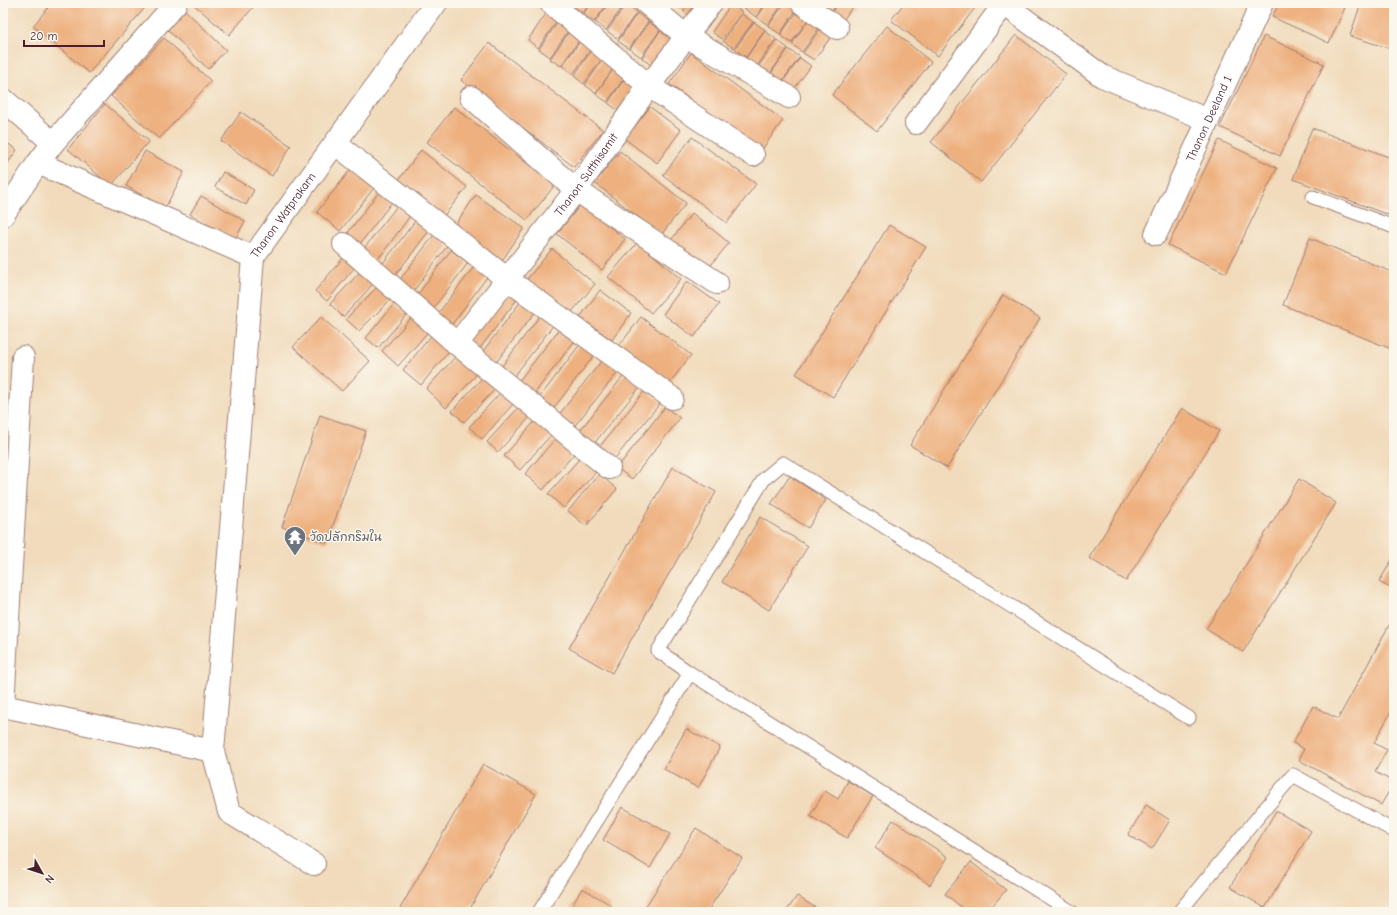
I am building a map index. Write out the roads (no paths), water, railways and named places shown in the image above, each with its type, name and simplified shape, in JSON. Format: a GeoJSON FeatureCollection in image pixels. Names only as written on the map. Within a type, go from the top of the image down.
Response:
{"type":"FeatureCollection","features":[{"type":"Feature","properties":{"kind":"street"},"geometry":{"type":"LineString","coordinates":[[3,215],[53,143],[176,3]]}},
{"type":"Feature","properties":{"kind":"street","name":"Thanon Watprakarn"},"geometry":{"type":"LineString","coordinates":[[38,163],[253,256],[336,144],[436,3]]}},
{"type":"Feature","properties":{"kind":"street"},"geometry":{"type":"LineString","coordinates":[[551,3],[649,86],[753,155]]}},
{"type":"Feature","properties":{"kind":"street"},"geometry":{"type":"LineString","coordinates":[[646,3],[686,36],[789,97]]}},
{"type":"Feature","properties":{"kind":"street","name":"Thanon Sutthisamit"},"geometry":{"type":"LineString","coordinates":[[457,344],[576,190],[649,86],[711,3]]}},
{"type":"Feature","properties":{"kind":"street"},"geometry":{"type":"LineString","coordinates":[[802,3],[836,28]]}},
{"type":"Feature","properties":{"kind":"street"},"geometry":{"type":"LineString","coordinates":[[916,123],[1005,3],[1102,76],[1208,120]]}},
{"type":"Feature","properties":{"kind":"street","name":"Thanon Deeland 1"},"geometry":{"type":"LineString","coordinates":[[1156,234],[1262,3]]}},
{"type":"Feature","properties":{"kind":"street"},"geometry":{"type":"LineString","coordinates":[[470,97],[576,190],[717,283]]}},
{"type":"Feature","properties":{"kind":"street"},"geometry":{"type":"LineString","coordinates":[[3,99],[53,143]]}},
{"type":"Feature","properties":{"kind":"street"},"geometry":{"type":"LineString","coordinates":[[336,144],[507,279],[672,398]]}},
{"type":"Feature","properties":{"kind":"street"},"geometry":{"type":"LineString","coordinates":[[344,244],[457,344],[609,468]]}},
{"type":"Feature","properties":{"kind":"street"},"geometry":{"type":"LineString","coordinates":[[253,256],[213,751],[229,812],[314,864]]}},
{"type":"Feature","properties":{"kind":"street"},"geometry":{"type":"LineString","coordinates":[[23,356],[3,706],[213,751]]}},
{"type":"Feature","properties":{"kind":"lane"},"geometry":{"type":"LineString","coordinates":[[1313,197],[1394,227]]}},
{"type":"Feature","properties":{"kind":"lane"},"geometry":{"type":"LineString","coordinates":[[1072,912],[690,673],[658,651],[764,479],[783,464],[1189,718]]}},
{"type":"Feature","properties":{"kind":"lane"},"geometry":{"type":"LineString","coordinates":[[539,912],[690,673]]}},
{"type":"Feature","properties":{"kind":"lane"},"geometry":{"type":"LineString","coordinates":[[1178,912],[1293,775],[1394,832]]}},
{"type":"Feature","properties":{"kind":"place","name":"วัดปลักกริมใน"},"geometry":{"type":"Point","coordinates":[295,556]}}]}
